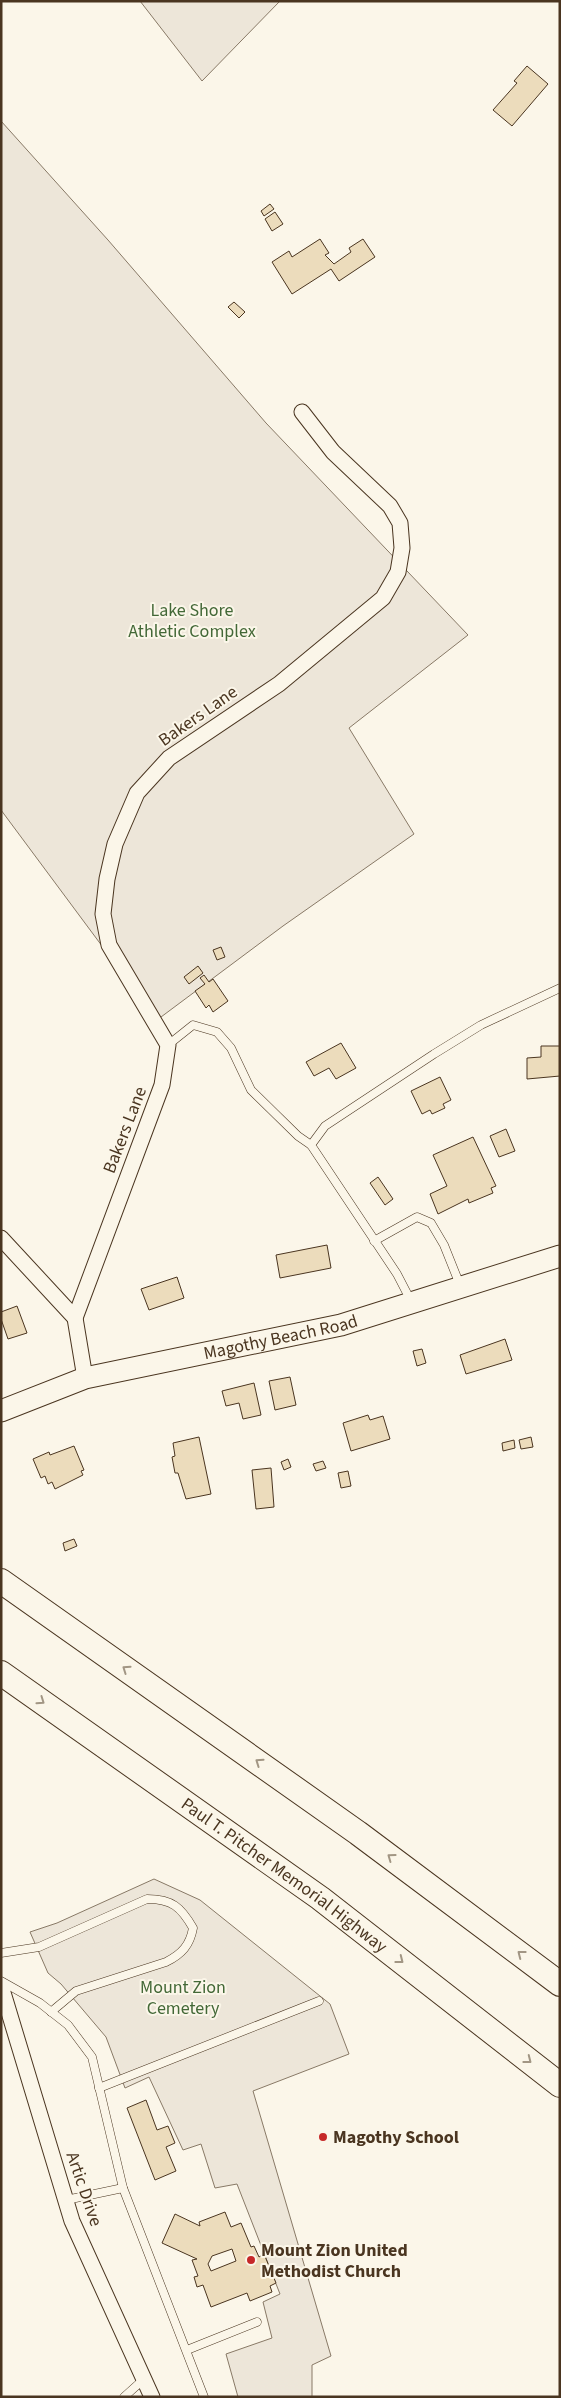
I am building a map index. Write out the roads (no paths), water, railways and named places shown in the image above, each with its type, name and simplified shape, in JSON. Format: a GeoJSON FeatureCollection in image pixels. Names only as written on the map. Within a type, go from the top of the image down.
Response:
{"type":"FeatureCollection","features":[{"type":"Feature","properties":{"kind":"main road"},"geometry":{"type":"LineString","coordinates":[[1,1581],[358,1833],[560,1984]]}},
{"type":"Feature","properties":{"kind":"main road","name":"Paul T. Pitcher Memorial Highway"},"geometry":{"type":"LineString","coordinates":[[1,1673],[320,1898],[556,2083]]}},
{"type":"Feature","properties":{"kind":"street","name":"Bakers Lane"},"geometry":{"type":"LineString","coordinates":[[75,1318],[162,1085],[168,1045],[109,945],[103,914],[107,879],[116,844],[137,793],[169,758],[279,684],[383,598],[398,572],[402,548],[400,523],[390,506],[333,452],[302,412]]}},
{"type":"Feature","properties":{"kind":"street"},"geometry":{"type":"LineString","coordinates":[[1,1238],[75,1318],[85,1378]]}},
{"type":"Feature","properties":{"kind":"street","name":"Magothy Beach Road"},"geometry":{"type":"LineString","coordinates":[[1,1411],[85,1378],[342,1324],[560,1256]]}},
{"type":"Feature","properties":{"kind":"street","name":"Artic Drive"},"geometry":{"type":"LineString","coordinates":[[1,1986],[72,2221],[152,2397]]}},
{"type":"Feature","properties":{"kind":"lane"},"geometry":{"type":"LineString","coordinates":[[311,1145],[325,1126],[434,1054],[480,1025],[560,988]]}},
{"type":"Feature","properties":{"kind":"lane"},"geometry":{"type":"LineString","coordinates":[[168,1045],[194,1025],[217,1032],[231,1048],[251,1090],[298,1136],[311,1145],[397,1274],[412,1303]]}},
{"type":"Feature","properties":{"kind":"lane"},"geometry":{"type":"LineString","coordinates":[[374,1241],[417,1217],[431,1223],[444,1245],[461,1287]]}},
{"type":"Feature","properties":{"kind":"lane"},"geometry":{"type":"LineString","coordinates":[[1,1953],[38,1947],[148,1899],[161,1899],[175,1904],[188,1918],[193,1928],[191,1940],[180,1954],[166,1962],[76,1990],[51,2012]]}},
{"type":"Feature","properties":{"kind":"lane"},"geometry":{"type":"LineString","coordinates":[[1,1981],[40,2003],[68,2025],[92,2057],[123,2188],[204,2397]]}},
{"type":"Feature","properties":{"kind":"lane"},"geometry":{"type":"LineString","coordinates":[[99,2088],[319,2001]]}},
{"type":"Feature","properties":{"kind":"lane"},"geometry":{"type":"LineString","coordinates":[[66,2200],[123,2188]]}},
{"type":"Feature","properties":{"kind":"lane"},"geometry":{"type":"LineString","coordinates":[[187,2350],[257,2322]]}},
{"type":"Feature","properties":{"kind":"lane"},"geometry":{"type":"LineString","coordinates":[[124,2397],[144,2379]]}},
{"type":"Feature","properties":{"kind":"place","name":"Magothy School"},"geometry":{"type":"Point","coordinates":[323,2137]}},
{"type":"Feature","properties":{"kind":"place","name":"Mount Zion United Methodist Church"},"geometry":{"type":"Point","coordinates":[251,2260]}},
{"type":"Feature","properties":{"kind":"park label","name":"Lake Shore Athletic Complex"},"geometry":{"type":"Point","coordinates":[192,620]}},
{"type":"Feature","properties":{"kind":"park label","name":"Mount Zion Cemetery"},"geometry":{"type":"Point","coordinates":[183,1997]}}]}
